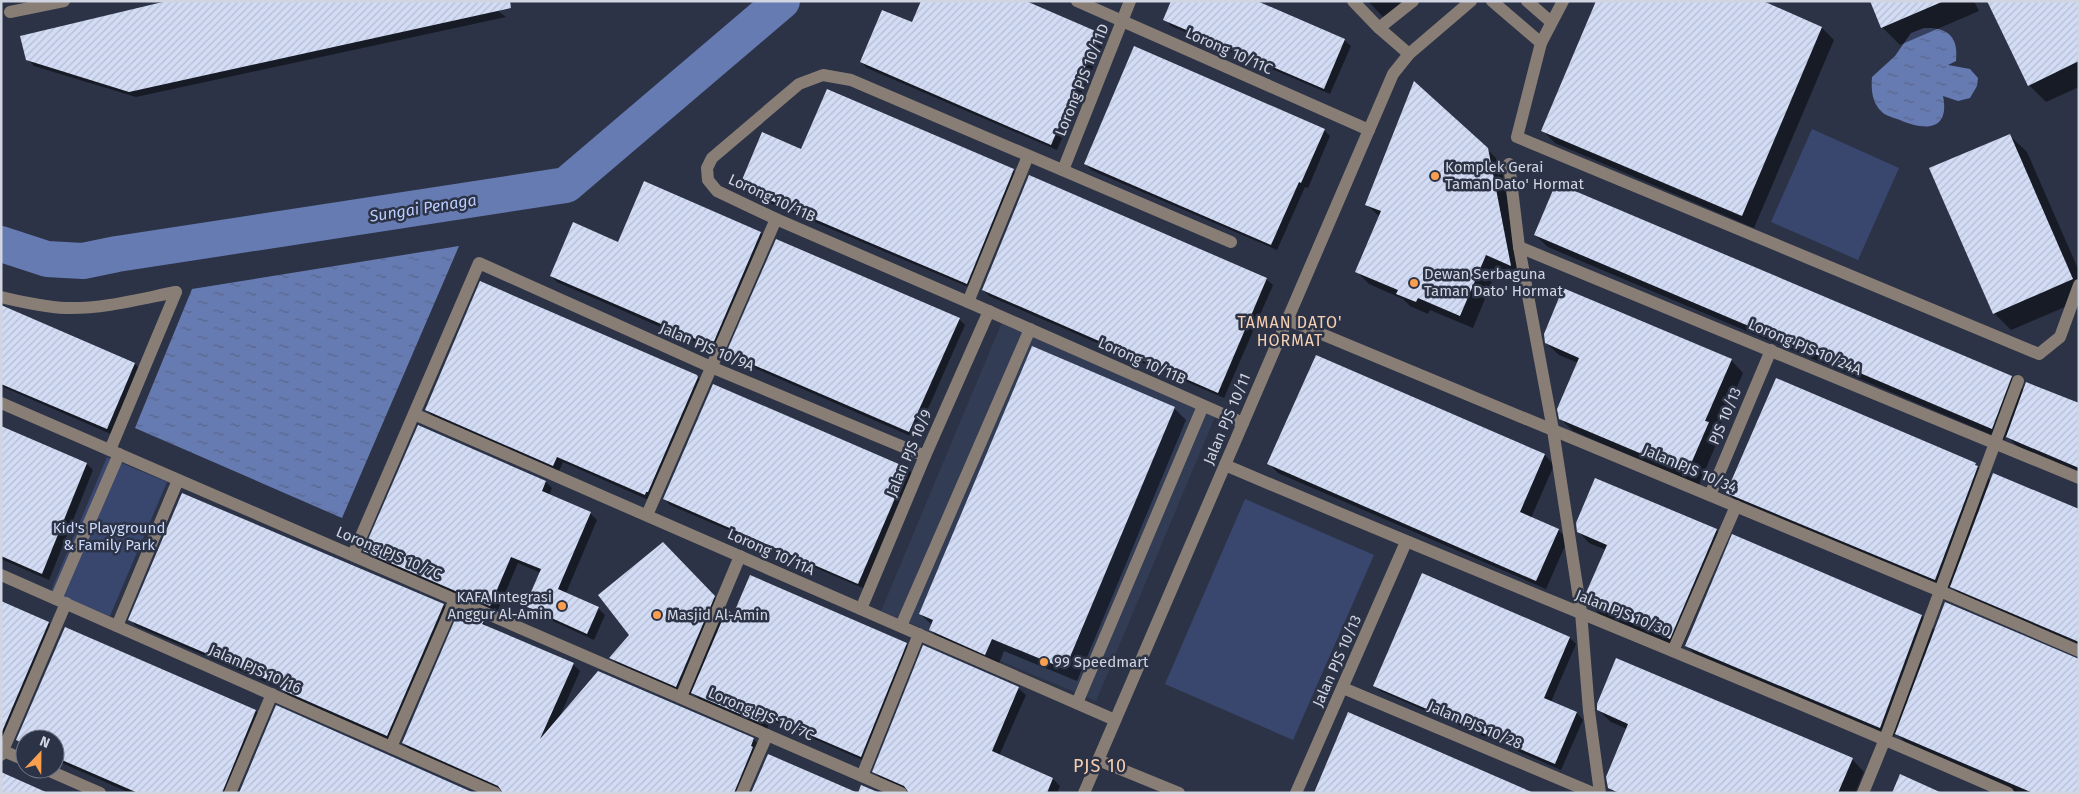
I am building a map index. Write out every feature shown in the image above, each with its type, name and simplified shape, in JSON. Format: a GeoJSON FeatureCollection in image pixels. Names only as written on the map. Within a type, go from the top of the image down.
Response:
{"type":"FeatureCollection","features":[{"type":"Feature","properties":{"kind":"street"},"geometry":{"type":"LineString","coordinates":[[10,12],[64,1]]}},
{"type":"Feature","properties":{"kind":"street","name":"Lorong 10/11C"},"geometry":{"type":"LineString","coordinates":[[1077,1],[1369,130]]}},
{"type":"Feature","properties":{"kind":"street","name":"Lorong PJS 10/11D"},"geometry":{"type":"LineString","coordinates":[[1063,170],[1130,1]]}},
{"type":"Feature","properties":{"kind":"street"},"geometry":{"type":"LineString","coordinates":[[1353,1],[1379,28],[1409,54]]}},
{"type":"Feature","properties":{"kind":"street"},"geometry":{"type":"LineString","coordinates":[[1379,28],[1413,1]]}},
{"type":"Feature","properties":{"kind":"street","name":"Jalan PJS 10/11"},"geometry":{"type":"LineString","coordinates":[[1084,793],[1393,74],[1409,54],[1471,1]]}},
{"type":"Feature","properties":{"kind":"street"},"geometry":{"type":"LineString","coordinates":[[1492,1],[1541,42]]}},
{"type":"Feature","properties":{"kind":"street"},"geometry":{"type":"LineString","coordinates":[[1527,1],[1551,22]]}},
{"type":"Feature","properties":{"kind":"street"},"geometry":{"type":"LineString","coordinates":[[1563,1],[1541,42],[1517,137],[2039,354],[2060,336],[2079,284]]}},
{"type":"Feature","properties":{"kind":"street","name":"Lorong 10/11B"},"geometry":{"type":"LineString","coordinates":[[1231,242],[850,80],[823,75],[799,84],[712,158],[707,168],[708,180],[717,191],[776,220],[990,311],[1243,423]]}},
{"type":"Feature","properties":{"kind":"street"},"geometry":{"type":"LineString","coordinates":[[968,302],[1028,156]]}},
{"type":"Feature","properties":{"kind":"street"},"geometry":{"type":"LineString","coordinates":[[1509,164],[1519,247],[1553,430],[1581,612],[1589,710],[1600,793]]}},
{"type":"Feature","properties":{"kind":"street"},"geometry":{"type":"LineString","coordinates":[[647,516],[776,220]]}},
{"type":"Feature","properties":{"kind":"street","name":"Lorong PJS 10/24A"},"geometry":{"type":"LineString","coordinates":[[1519,247],[2079,478]]}},
{"type":"Feature","properties":{"kind":"street","name":"Jalan PJS 10/9A"},"geometry":{"type":"LineString","coordinates":[[414,414],[479,263],[711,367],[925,456]]}},
{"type":"Feature","properties":{"kind":"street"},"geometry":{"type":"LineString","coordinates":[[1,297],[26,303],[66,308],[118,304],[176,292],[61,601],[2,752],[15,757]]}},
{"type":"Feature","properties":{"kind":"street","name":"Jalan PJS 10/9"},"geometry":{"type":"LineString","coordinates":[[861,609],[925,456],[990,311]]}},
{"type":"Feature","properties":{"kind":"street","name":"Jalan PJS 10/34"},"geometry":{"type":"LineString","coordinates":[[1288,320],[1940,591],[2079,651]]}},
{"type":"Feature","properties":{"kind":"street"},"geometry":{"type":"LineString","coordinates":[[901,626],[1030,329]]}},
{"type":"Feature","properties":{"kind":"street","name":"PJS 10/13"},"geometry":{"type":"LineString","coordinates":[[1710,495],[1771,350]]}},
{"type":"Feature","properties":{"kind":"street"},"geometry":{"type":"LineString","coordinates":[[1863,793],[1885,739],[2018,381]]}},
{"type":"Feature","properties":{"kind":"street","name":"Lorong PJS 10/7C"},"geometry":{"type":"LineString","coordinates":[[1,403],[901,793]]}},
{"type":"Feature","properties":{"kind":"street"},"geometry":{"type":"LineString","coordinates":[[1077,703],[1203,406]]}},
{"type":"Feature","properties":{"kind":"street"},"geometry":{"type":"LineString","coordinates":[[352,555],[414,414]]}},
{"type":"Feature","properties":{"kind":"street","name":"Lorong 10/11A"},"geometry":{"type":"LineString","coordinates":[[414,414],[1115,720]]}},
{"type":"Feature","properties":{"kind":"street","name":"Jalan PJS 10/30"},"geometry":{"type":"LineString","coordinates":[[1225,465],[1406,542],[1581,612],[1885,739],[2008,793]]}},
{"type":"Feature","properties":{"kind":"street"},"geometry":{"type":"LineString","coordinates":[[117,626],[178,480]]}},
{"type":"Feature","properties":{"kind":"street"},"geometry":{"type":"LineString","coordinates":[[1673,651],[1736,506]]}},
{"type":"Feature","properties":{"kind":"street","name":"Jalan PJS 10/13"},"geometry":{"type":"LineString","coordinates":[[1296,793],[1406,542]]}},
{"type":"Feature","properties":{"kind":"street"},"geometry":{"type":"LineString","coordinates":[[681,697],[740,556]]}},
{"type":"Feature","properties":{"kind":"street","name":"Jalan PJS 10/16"},"geometry":{"type":"LineString","coordinates":[[1,575],[392,747],[481,790],[495,793]]}},
{"type":"Feature","properties":{"kind":"street"},"geometry":{"type":"LineString","coordinates":[[392,747],[455,600]]}},
{"type":"Feature","properties":{"kind":"street"},"geometry":{"type":"LineString","coordinates":[[862,776],[919,634]]}},
{"type":"Feature","properties":{"kind":"street","name":"Jalan PJS 10/28"},"geometry":{"type":"LineString","coordinates":[[1343,688],[1593,793]]}},
{"type":"Feature","properties":{"kind":"street"},"geometry":{"type":"LineString","coordinates":[[230,793],[272,694]]}},
{"type":"Feature","properties":{"kind":"street"},"geometry":{"type":"LineString","coordinates":[[742,793],[767,735]]}},
{"type":"Feature","properties":{"kind":"street"},"geometry":{"type":"LineString","coordinates":[[1098,760],[1179,793]]}},
{"type":"Feature","properties":{"kind":"street"},"geometry":{"type":"LineString","coordinates":[[65,778],[100,793]]}},
{"type":"Feature","properties":{"kind":"shaded area"},"geometry":{"type":"Polygon","coordinates":[[[1002,322],[1217,412],[1096,701],[881,611],[1002,322]]]}},
{"type":"Feature","properties":{"kind":"green space"},"geometry":{"type":"Polygon","coordinates":[[[1812,129],[1899,168],[1858,260],[1771,222],[1812,129]]]}},
{"type":"Feature","properties":{"kind":"green space","name":"Kid's Playground & Family Park"},"geometry":{"type":"Polygon","coordinates":[[[107,457],[167,482],[110,616],[51,591],[107,457]]]}},
{"type":"Feature","properties":{"kind":"green space"},"geometry":{"type":"Polygon","coordinates":[[[1245,499],[1374,555],[1293,740],[1165,684],[1245,499]]]}},
{"type":"Feature","properties":{"kind":"water"},"geometry":{"type":"Polygon","coordinates":[[[1924,28],[1939,29],[1950,35],[1956,45],[1956,61],[1948,65],[1970,69],[1978,78],[1977,86],[1970,98],[1958,101],[1943,96],[1943,116],[1939,122],[1934,125],[1918,126],[1891,117],[1879,108],[1873,96],[1872,77],[1895,56],[1911,33],[1924,28]]]}},
{"type":"Feature","properties":{"kind":"water"},"geometry":{"type":"Polygon","coordinates":[[[459,246],[342,518],[135,428],[192,289],[459,246]]]}},
{"type":"Feature","properties":{"kind":"building"},"geometry":{"type":"Polygon","coordinates":[[[167,1],[510,1],[511,8],[129,92],[26,60],[20,36],[167,1]]]}},
{"type":"Feature","properties":{"kind":"building"},"geometry":{"type":"Polygon","coordinates":[[[921,1],[1026,1],[1100,33],[1051,145],[860,62],[882,10],[912,22],[921,1]]]}},
{"type":"Feature","properties":{"kind":"building"},"geometry":{"type":"Polygon","coordinates":[[[1171,1],[1257,1],[1345,39],[1324,89],[1163,20],[1171,1]]]}},
{"type":"Feature","properties":{"kind":"building"},"geometry":{"type":"Polygon","coordinates":[[[1596,1],[1763,1],[1822,27],[1742,216],[1541,131],[1596,1]]]}},
{"type":"Feature","properties":{"kind":"building"},"geometry":{"type":"Polygon","coordinates":[[[1870,1],[1944,1],[1881,28],[1870,1]]]}},
{"type":"Feature","properties":{"kind":"building"},"geometry":{"type":"Polygon","coordinates":[[[1987,1],[2079,1],[2079,61],[2028,86],[1987,1]]]}},
{"type":"Feature","properties":{"kind":"building"},"geometry":{"type":"Polygon","coordinates":[[[1134,46],[1325,129],[1271,245],[1084,164],[1134,46]]]}},
{"type":"Feature","properties":{"kind":"building","name":"Komplek Gerai Taman Dato' Hormat"},"geometry":{"type":"Polygon","coordinates":[[[1414,81],[1488,148],[1511,266],[1486,255],[1460,316],[1418,298],[1416,302],[1396,294],[1398,290],[1355,272],[1381,211],[1365,205],[1414,81]]]}},
{"type":"Feature","properties":{"kind":"building"},"geometry":{"type":"Polygon","coordinates":[[[827,89],[1014,169],[967,284],[739,187],[762,132],[801,149],[827,89]]]}},
{"type":"Feature","properties":{"kind":"building"},"geometry":{"type":"Polygon","coordinates":[[[2010,134],[2073,279],[1993,314],[1929,168],[2010,134]]]}},
{"type":"Feature","properties":{"kind":"building"},"geometry":{"type":"Polygon","coordinates":[[[1029,175],[1267,278],[1218,393],[982,290],[1029,175]]]}},
{"type":"Feature","properties":{"kind":"building"},"geometry":{"type":"Polygon","coordinates":[[[644,181],[761,232],[712,346],[550,276],[573,222],[618,242],[644,181]]]}},
{"type":"Feature","properties":{"kind":"building"},"geometry":{"type":"Polygon","coordinates":[[[1556,183],[2012,376],[1992,429],[1534,235],[1556,183]]]}},
{"type":"Feature","properties":{"kind":"building"},"geometry":{"type":"Polygon","coordinates":[[[776,239],[960,318],[909,432],[726,353],[776,239]]]}},
{"type":"Feature","properties":{"kind":"building"},"geometry":{"type":"Polygon","coordinates":[[[480,281],[697,375],[698,377],[648,492],[645,495],[557,457],[553,466],[425,410],[480,281]]]}},
{"type":"Feature","properties":{"kind":"building"},"geometry":{"type":"Polygon","coordinates":[[[1563,288],[1732,359],[1705,421],[1709,422],[1687,473],[1559,419],[1557,409],[1579,358],[1545,343],[1544,334],[1563,288]]]}},
{"type":"Feature","properties":{"kind":"building"},"geometry":{"type":"Polygon","coordinates":[[[1,305],[135,363],[107,429],[1,384],[1,305]]]}},
{"type":"Feature","properties":{"kind":"building"},"geometry":{"type":"Polygon","coordinates":[[[1032,346],[1175,407],[1065,669],[992,639],[985,655],[929,630],[933,620],[919,614],[1032,346]]]}},
{"type":"Feature","properties":{"kind":"building"},"geometry":{"type":"Polygon","coordinates":[[[1316,355],[1545,454],[1520,512],[1559,529],[1536,581],[1267,464],[1316,355]]]}},
{"type":"Feature","properties":{"kind":"building"},"geometry":{"type":"Polygon","coordinates":[[[1776,378],[1976,463],[1975,465],[1978,466],[1935,580],[1726,493],[1776,378]]]}},
{"type":"Feature","properties":{"kind":"building"},"geometry":{"type":"Polygon","coordinates":[[[2026,382],[2079,403],[2079,468],[2006,437],[2026,382]]]}},
{"type":"Feature","properties":{"kind":"building"},"geometry":{"type":"Polygon","coordinates":[[[713,384],[908,468],[858,584],[663,499],[713,384]]]}},
{"type":"Feature","properties":{"kind":"building"},"geometry":{"type":"Polygon","coordinates":[[[418,425],[546,481],[542,491],[591,512],[558,589],[599,607],[587,634],[525,606],[541,569],[511,557],[490,606],[363,551],[418,425]]]}},
{"type":"Feature","properties":{"kind":"building"},"geometry":{"type":"Polygon","coordinates":[[[1,426],[87,463],[42,574],[1,556],[1,426]]]}},
{"type":"Feature","properties":{"kind":"building"},"geometry":{"type":"Polygon","coordinates":[[[1993,473],[2079,509],[2079,642],[1950,587],[1993,473]]]}},
{"type":"Feature","properties":{"kind":"building"},"geometry":{"type":"Polygon","coordinates":[[[1595,478],[1717,529],[1670,639],[1588,604],[1586,593],[1607,545],[1577,532],[1576,523],[1595,478]]]}},
{"type":"Feature","properties":{"kind":"building"},"geometry":{"type":"Polygon","coordinates":[[[182,493],[444,604],[387,736],[280,689],[282,686],[128,620],[182,493]]]}},
{"type":"Feature","properties":{"kind":"building"},"geometry":{"type":"Polygon","coordinates":[[[1732,534],[1922,615],[1880,728],[1685,646],[1732,534]]]}},
{"type":"Feature","properties":{"kind":"building","name":"Masjid Al-Amin"},"geometry":{"type":"Polygon","coordinates":[[[663,542],[715,596],[676,687],[609,658],[629,635],[598,595],[663,542]]]}},
{"type":"Feature","properties":{"kind":"building"},"geometry":{"type":"Polygon","coordinates":[[[1422,573],[1570,637],[1544,698],[1577,712],[1555,764],[1373,686],[1422,573]]]}},
{"type":"Feature","properties":{"kind":"building"},"geometry":{"type":"Polygon","coordinates":[[[750,575],[907,643],[861,757],[764,715],[761,723],[691,693],[727,609],[733,615],[750,575]]]}},
{"type":"Feature","properties":{"kind":"building"},"geometry":{"type":"Polygon","coordinates":[[[1,601],[49,622],[1,734],[1,601]]]}},
{"type":"Feature","properties":{"kind":"building"},"geometry":{"type":"Polygon","coordinates":[[[1945,602],[2079,659],[2079,793],[2033,793],[1895,734],[1945,602]]]}},
{"type":"Feature","properties":{"kind":"building"},"geometry":{"type":"Polygon","coordinates":[[[459,610],[484,621],[482,624],[574,663],[540,739],[598,671],[754,738],[751,746],[753,747],[734,793],[503,793],[498,786],[402,743],[459,610]]]}},
{"type":"Feature","properties":{"kind":"building"},"geometry":{"type":"Polygon","coordinates":[[[65,627],[256,710],[222,793],[138,793],[65,761],[65,729],[21,729],[65,627]]]}},
{"type":"Feature","properties":{"kind":"building"},"geometry":{"type":"Polygon","coordinates":[[[923,645],[1019,687],[992,751],[1053,778],[1047,793],[909,793],[904,786],[872,772],[923,645]]]}},
{"type":"Feature","properties":{"kind":"building"},"geometry":{"type":"Polygon","coordinates":[[[1616,658],[1853,758],[1838,793],[1619,793],[1608,788],[1606,777],[1628,724],[1597,710],[1597,704],[1616,658]]]}},
{"type":"Feature","properties":{"kind":"building"},"geometry":{"type":"Polygon","coordinates":[[[276,705],[474,793],[239,793],[276,705]]]}},
{"type":"Feature","properties":{"kind":"building"},"geometry":{"type":"Polygon","coordinates":[[[1348,712],[1534,793],[1314,793],[1348,712]]]}},
{"type":"Feature","properties":{"kind":"building"},"geometry":{"type":"Polygon","coordinates":[[[768,754],[858,793],[751,793],[768,754]]]}},
{"type":"Feature","properties":{"kind":"building"},"geometry":{"type":"Polygon","coordinates":[[[1,772],[48,793],[1,793],[1,772]]]}},
{"type":"Feature","properties":{"kind":"building"},"geometry":{"type":"Polygon","coordinates":[[[1900,774],[1942,793],[1892,793],[1900,774]]]}},
{"type":"Feature","properties":{"kind":"building"},"geometry":{"type":"Polygon","coordinates":[[[861,785],[880,793],[858,793],[861,785]]]}},
{"type":"Feature","properties":{"kind":"waterway","name":"Sungai Penaga"},"geometry":{"type":"LineString","coordinates":[[1,244],[47,259],[83,261],[117,254],[566,185],[782,1]]}},
{"type":"Feature","properties":{"kind":"place","name":"Komplek Gerai Taman Dato' Hormat"},"geometry":{"type":"Point","coordinates":[1435,176]}},
{"type":"Feature","properties":{"kind":"place","name":"Dewan Serbaguna Taman Dato' Hormat"},"geometry":{"type":"Point","coordinates":[1414,283]}},
{"type":"Feature","properties":{"kind":"place","name":"KAFA Integrasi Anggur Al-Amin"},"geometry":{"type":"Point","coordinates":[562,606]}},
{"type":"Feature","properties":{"kind":"place","name":"Masjid Al-Amin"},"geometry":{"type":"Point","coordinates":[657,615]}},
{"type":"Feature","properties":{"kind":"place","name":"99 Speedmart"},"geometry":{"type":"Point","coordinates":[1044,662]}},
{"type":"Feature","properties":{"kind":"district","name":"TAMAN DATO' HORMAT"},"geometry":{"type":"Point","coordinates":[1290,331]}},
{"type":"Feature","properties":{"kind":"district","name":"PJS 10"},"geometry":{"type":"Point","coordinates":[1100,766]}}]}
